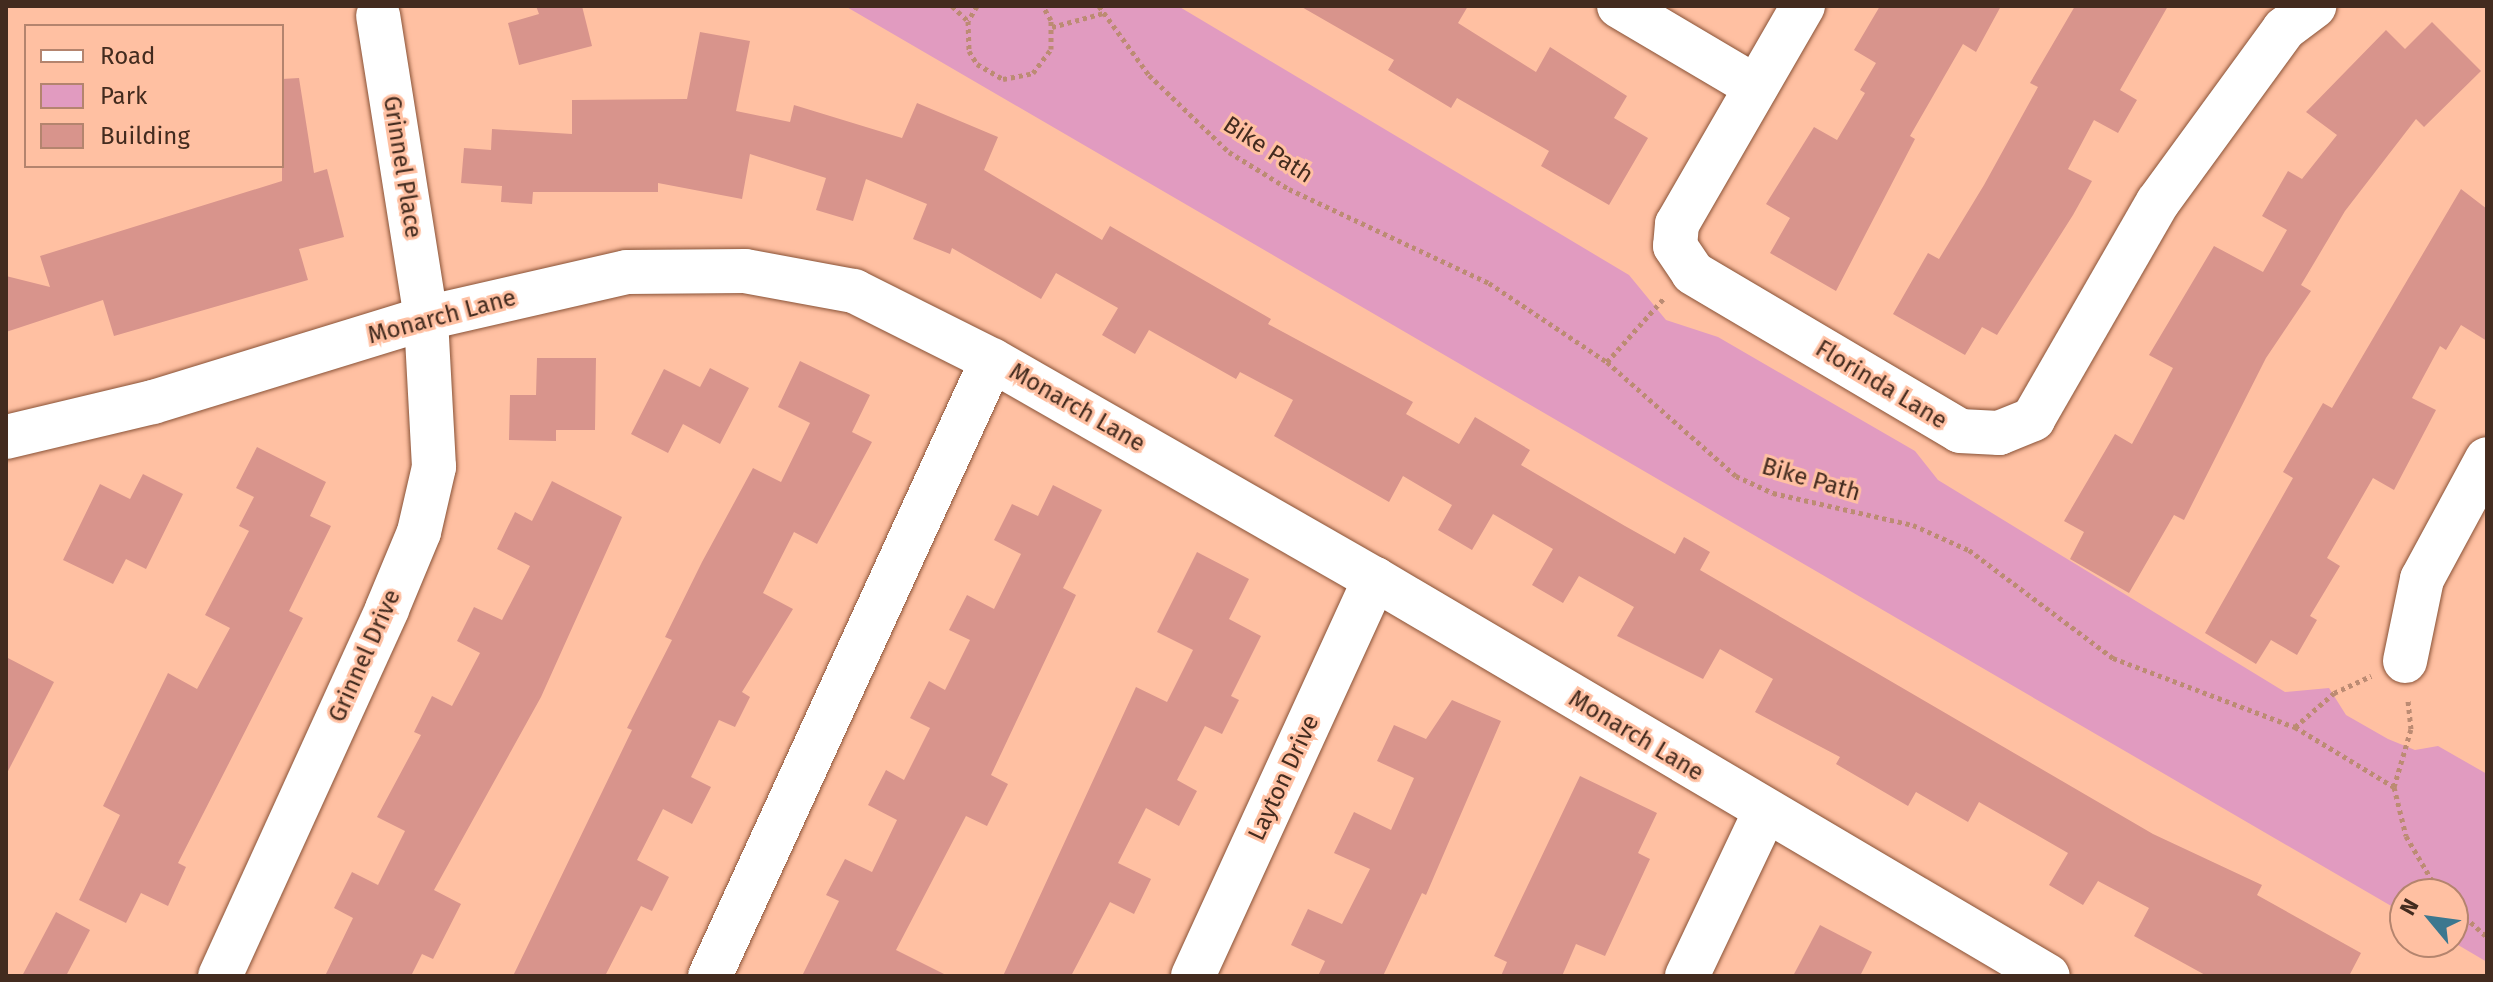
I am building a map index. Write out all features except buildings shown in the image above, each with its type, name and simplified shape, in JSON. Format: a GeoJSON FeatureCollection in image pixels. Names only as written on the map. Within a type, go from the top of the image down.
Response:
{"type":"FeatureCollection","features":[{"type":"Feature","properties":{"kind":"street"},"geometry":{"type":"LineString","coordinates":[[1619,6],[1756,87]]}},
{"type":"Feature","properties":{"kind":"street"},"geometry":{"type":"LineString","coordinates":[[1693,273],[1675,246],[1677,224],[1803,6]]}},
{"type":"Feature","properties":{"kind":"street","name":"Florinda Lane"},"geometry":{"type":"LineString","coordinates":[[1693,273],[1960,431],[1999,433],[2033,419],[2158,202],[2284,29],[2314,6]]}},
{"type":"Feature","properties":{"kind":"street","name":"Grinnel Place"},"geometry":{"type":"LineString","coordinates":[[378,16],[426,318]]}},
{"type":"Feature","properties":{"kind":"street","name":"Monarch Lane"},"geometry":{"type":"LineString","coordinates":[[6,437],[153,402],[426,318],[627,272],[745,271],[854,291],[992,360],[1375,579],[1764,814],[2048,976]]}},
{"type":"Feature","properties":{"kind":"street","name":"Grinnel Drive"},"geometry":{"type":"LineString","coordinates":[[220,976],[419,532],[434,467],[426,318]]}},
{"type":"Feature","properties":{"kind":"street"},"geometry":{"type":"LineString","coordinates":[[710,976],[992,360]]}},
{"type":"Feature","properties":{"kind":"street"},"geometry":{"type":"LineString","coordinates":[[2405,661],[2422,579],[2487,459]]}},
{"type":"Feature","properties":{"kind":"street","name":"Layton Drive"},"geometry":{"type":"LineString","coordinates":[[1193,976],[1375,579]]}},
{"type":"Feature","properties":{"kind":"street"},"geometry":{"type":"LineString","coordinates":[[1687,976],[1764,814]]}},
{"type":"Feature","properties":{"kind":"path"},"geometry":{"type":"LineString","coordinates":[[952,6],[968,21]]}},
{"type":"Feature","properties":{"kind":"path"},"geometry":{"type":"LineString","coordinates":[[977,6],[968,21],[969,51],[977,64],[1003,79],[1033,73],[1044,62],[1052,27],[1043,6]]}},
{"type":"Feature","properties":{"kind":"path","name":"Bike Path"},"geometry":{"type":"LineString","coordinates":[[1099,6],[1149,75],[1229,152],[1289,189],[1489,283],[1607,362],[1736,476],[1773,493],[1913,525],[1969,550],[2113,658],[2295,727],[2394,787]]}},
{"type":"Feature","properties":{"kind":"path"},"geometry":{"type":"LineString","coordinates":[[1052,27],[1104,13]]}},
{"type":"Feature","properties":{"kind":"path"},"geometry":{"type":"LineString","coordinates":[[1607,362],[1693,273]]}},
{"type":"Feature","properties":{"kind":"path"},"geometry":{"type":"LineString","coordinates":[[2295,727],[2334,693],[2405,661],[2411,729],[2394,787],[2406,836],[2431,878]]}},
{"type":"Feature","properties":{"kind":"path"},"geometry":{"type":"LineString","coordinates":[[2469,921],[2487,937]]}},
{"type":"Feature","properties":{"kind":"green space"},"geometry":{"type":"Polygon","coordinates":[[[845,6],[1178,6],[1629,275],[1666,320],[1718,337],[1915,451],[1938,480],[2285,692],[2329,688],[2346,715],[2388,739],[2415,750],[2438,746],[2487,774],[2487,962],[2469,951],[2469,878],[2389,878],[2389,905],[845,6]]]}}]}
